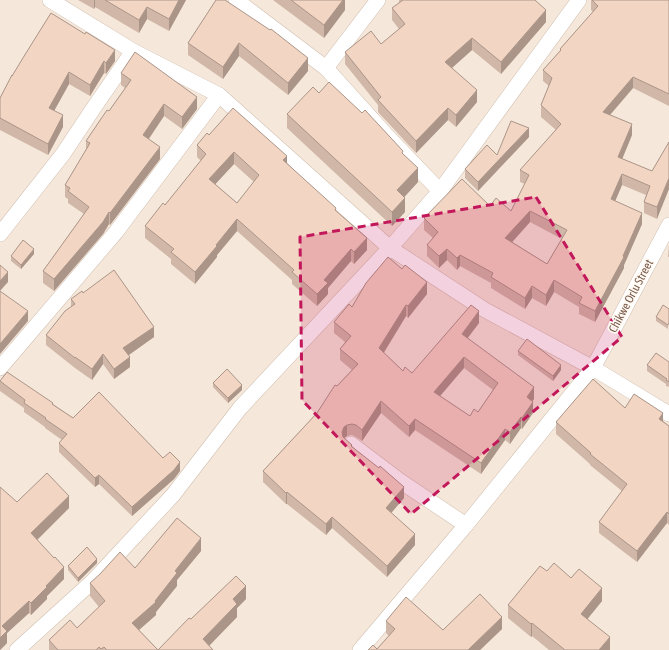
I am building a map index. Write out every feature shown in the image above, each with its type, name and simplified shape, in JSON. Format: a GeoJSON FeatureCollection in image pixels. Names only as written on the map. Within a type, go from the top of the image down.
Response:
{"type":"FeatureCollection","features":[{"type":"Feature","properties":{"kind":"street"},"geometry":{"type":"LineString","coordinates":[[50,0],[133,51],[219,95],[390,248],[485,310],[593,368],[669,414]]}},
{"type":"Feature","properties":{"kind":"street"},"geometry":{"type":"LineString","coordinates":[[236,0],[326,68],[389,138],[440,191]]}},
{"type":"Feature","properties":{"kind":"street"},"geometry":{"type":"LineString","coordinates":[[326,68],[378,0]]}},
{"type":"Feature","properties":{"kind":"street"},"geometry":{"type":"LineString","coordinates":[[17,650],[93,581],[174,495],[240,408],[390,248],[440,191],[580,0]]}},
{"type":"Feature","properties":{"kind":"street"},"geometry":{"type":"LineString","coordinates":[[0,234],[63,154],[133,51]]}},
{"type":"Feature","properties":{"kind":"street"},"geometry":{"type":"LineString","coordinates":[[0,368],[116,232],[219,95]]}},
{"type":"Feature","properties":{"kind":"street","name":"Chikwe Orlu Street"},"geometry":{"type":"LineString","coordinates":[[360,650],[466,525],[593,368],[669,225]]}},
{"type":"Feature","properties":{"kind":"street"},"geometry":{"type":"LineString","coordinates":[[351,444],[400,481],[466,525]]}},
{"type":"Feature","properties":{"kind":"highlighted area"},"geometry":{"type":"Polygon","coordinates":[[[536,197],[622,337],[411,514],[302,400],[300,237],[536,197]]]}},
{"type":"Feature","properties":{"kind":"shaded area"},"geometry":{"type":"Polygon","coordinates":[[[0,0],[669,0],[669,650],[0,650],[0,0]]]}},
{"type":"Feature","properties":{"kind":"building"},"geometry":{"type":"Polygon","coordinates":[[[105,0],[179,0],[169,19],[147,7],[139,20],[105,0]]]}},
{"type":"Feature","properties":{"kind":"building"},"geometry":{"type":"Polygon","coordinates":[[[216,0],[225,0],[270,30],[271,29],[308,58],[288,83],[239,43],[223,67],[188,43],[216,0]]]}},
{"type":"Feature","properties":{"kind":"building"},"geometry":{"type":"Polygon","coordinates":[[[291,0],[343,0],[324,25],[291,0]]]}},
{"type":"Feature","properties":{"kind":"building"},"geometry":{"type":"Polygon","coordinates":[[[403,0],[535,0],[546,10],[501,62],[472,38],[445,62],[477,90],[456,115],[448,108],[416,141],[378,100],[381,97],[345,52],[371,31],[381,44],[405,24],[392,8],[403,0]]]}},
{"type":"Feature","properties":{"kind":"building"},"geometry":{"type":"Polygon","coordinates":[[[592,0],[669,0],[669,94],[633,77],[603,112],[632,124],[618,157],[652,171],[669,142],[669,178],[657,207],[644,202],[650,186],[622,174],[611,199],[642,213],[623,256],[624,257],[595,311],[579,303],[582,297],[554,280],[546,295],[532,286],[525,298],[491,277],[493,273],[460,255],[457,258],[447,249],[439,256],[427,245],[438,232],[424,218],[462,179],[490,206],[496,198],[511,211],[529,175],[520,170],[561,124],[541,105],[552,78],[543,70],[598,6],[592,0]],[[530,211],[505,238],[547,264],[567,230],[530,211]]]}},
{"type":"Feature","properties":{"kind":"building"},"geometry":{"type":"Polygon","coordinates":[[[51,13],[115,50],[106,63],[104,61],[90,85],[69,72],[49,108],[63,115],[48,144],[0,118],[0,98],[12,75],[51,13]]]}},
{"type":"Feature","properties":{"kind":"building"},"geometry":{"type":"Polygon","coordinates":[[[135,52],[197,97],[182,117],[164,104],[143,135],[160,147],[110,213],[109,212],[103,222],[54,279],[43,271],[89,207],[68,191],[70,188],[65,185],[90,143],[86,141],[107,110],[109,111],[131,80],[121,73],[135,52]]]}},
{"type":"Feature","properties":{"kind":"building"},"geometry":{"type":"Polygon","coordinates":[[[329,82],[362,113],[365,110],[403,151],[402,153],[418,168],[397,190],[405,198],[392,212],[287,114],[313,87],[319,93],[329,82]]]}},
{"type":"Feature","properties":{"kind":"building"},"geometry":{"type":"Polygon","coordinates":[[[233,108],[287,156],[283,160],[336,208],[335,210],[367,238],[354,252],[351,249],[324,280],[328,283],[317,294],[292,272],[294,270],[237,219],[195,272],[171,252],[174,249],[145,226],[163,203],[165,205],[206,154],[197,145],[207,133],[209,135],[233,108]],[[234,152],[209,179],[237,203],[259,175],[234,152]]]}},
{"type":"Feature","properties":{"kind":"building"},"geometry":{"type":"Polygon","coordinates":[[[511,121],[529,128],[478,182],[465,169],[487,145],[497,155],[511,121]]]}},
{"type":"Feature","properties":{"kind":"building"},"geometry":{"type":"Polygon","coordinates":[[[23,240],[34,249],[21,265],[11,256],[23,240]]]}},
{"type":"Feature","properties":{"kind":"building"},"geometry":{"type":"Polygon","coordinates":[[[388,257],[402,269],[405,265],[427,282],[408,306],[406,305],[379,348],[403,371],[405,367],[412,373],[471,305],[479,311],[462,334],[534,387],[527,397],[533,402],[522,418],[521,417],[510,432],[505,429],[481,463],[415,419],[409,426],[381,401],[362,430],[356,425],[352,424],[344,427],[342,432],[343,437],[352,445],[351,446],[379,468],[380,466],[404,487],[386,508],[415,534],[387,566],[332,517],[326,524],[287,492],[286,493],[263,471],[317,413],[335,385],[337,386],[358,364],[340,349],[351,336],[334,322],[349,304],[352,307],[366,283],[388,257]],[[464,357],[434,392],[470,416],[474,409],[478,412],[498,383],[464,357]]]}},
{"type":"Feature","properties":{"kind":"building"},"geometry":{"type":"Polygon","coordinates":[[[0,265],[8,272],[0,281],[0,265]]]}},
{"type":"Feature","properties":{"kind":"building"},"geometry":{"type":"Polygon","coordinates":[[[114,270],[154,327],[123,348],[130,357],[114,369],[103,354],[92,369],[75,358],[46,335],[65,311],[75,304],[71,299],[82,291],[83,293],[114,270]]]}},
{"type":"Feature","properties":{"kind":"building"},"geometry":{"type":"Polygon","coordinates":[[[0,291],[28,311],[0,344],[0,291]]]}},
{"type":"Feature","properties":{"kind":"building"},"geometry":{"type":"Polygon","coordinates":[[[663,305],[669,309],[668,325],[656,317],[663,305]]]}},
{"type":"Feature","properties":{"kind":"building"},"geometry":{"type":"Polygon","coordinates":[[[527,339],[561,365],[553,376],[518,351],[527,339]]]}},
{"type":"Feature","properties":{"kind":"building"},"geometry":{"type":"Polygon","coordinates":[[[656,353],[669,362],[669,382],[647,365],[656,353]]]}},
{"type":"Feature","properties":{"kind":"building"},"geometry":{"type":"Polygon","coordinates":[[[227,369],[242,385],[228,398],[213,383],[227,369]]]}},
{"type":"Feature","properties":{"kind":"building"},"geometry":{"type":"Polygon","coordinates":[[[7,372],[73,418],[99,392],[163,458],[170,452],[180,462],[174,470],[132,507],[99,475],[95,478],[59,443],[67,434],[24,403],[25,400],[0,381],[7,372]]]}},
{"type":"Feature","properties":{"kind":"building"},"geometry":{"type":"Polygon","coordinates":[[[593,379],[625,408],[634,394],[663,413],[659,419],[669,426],[669,514],[667,512],[637,551],[599,522],[627,484],[590,454],[591,453],[556,422],[593,379]]]}},
{"type":"Feature","properties":{"kind":"building"},"geometry":{"type":"Polygon","coordinates":[[[47,473],[69,496],[31,533],[64,567],[31,603],[29,601],[2,626],[7,631],[0,638],[0,487],[17,502],[47,473]]]}},
{"type":"Feature","properties":{"kind":"building"},"geometry":{"type":"Polygon","coordinates":[[[177,518],[201,538],[175,571],[177,573],[155,601],[156,602],[132,623],[158,650],[107,650],[104,647],[101,649],[99,647],[96,650],[58,650],[49,640],[70,620],[77,628],[105,601],[90,583],[120,552],[135,568],[177,518]]]}},
{"type":"Feature","properties":{"kind":"building"},"geometry":{"type":"Polygon","coordinates":[[[87,547],[97,559],[78,578],[68,566],[87,547]]]}},
{"type":"Feature","properties":{"kind":"building"},"geometry":{"type":"Polygon","coordinates":[[[554,563],[571,578],[579,569],[602,588],[581,614],[610,637],[599,650],[565,650],[508,605],[540,566],[547,571],[554,563]]]}},
{"type":"Feature","properties":{"kind":"building"},"geometry":{"type":"Polygon","coordinates":[[[236,576],[246,586],[233,599],[237,604],[203,639],[213,650],[158,650],[189,618],[191,619],[236,576]]]}},
{"type":"Feature","properties":{"kind":"building"},"geometry":{"type":"Polygon","coordinates":[[[480,594],[502,617],[468,650],[368,650],[373,645],[377,649],[395,629],[386,621],[406,597],[443,630],[480,594]]]}}]}
